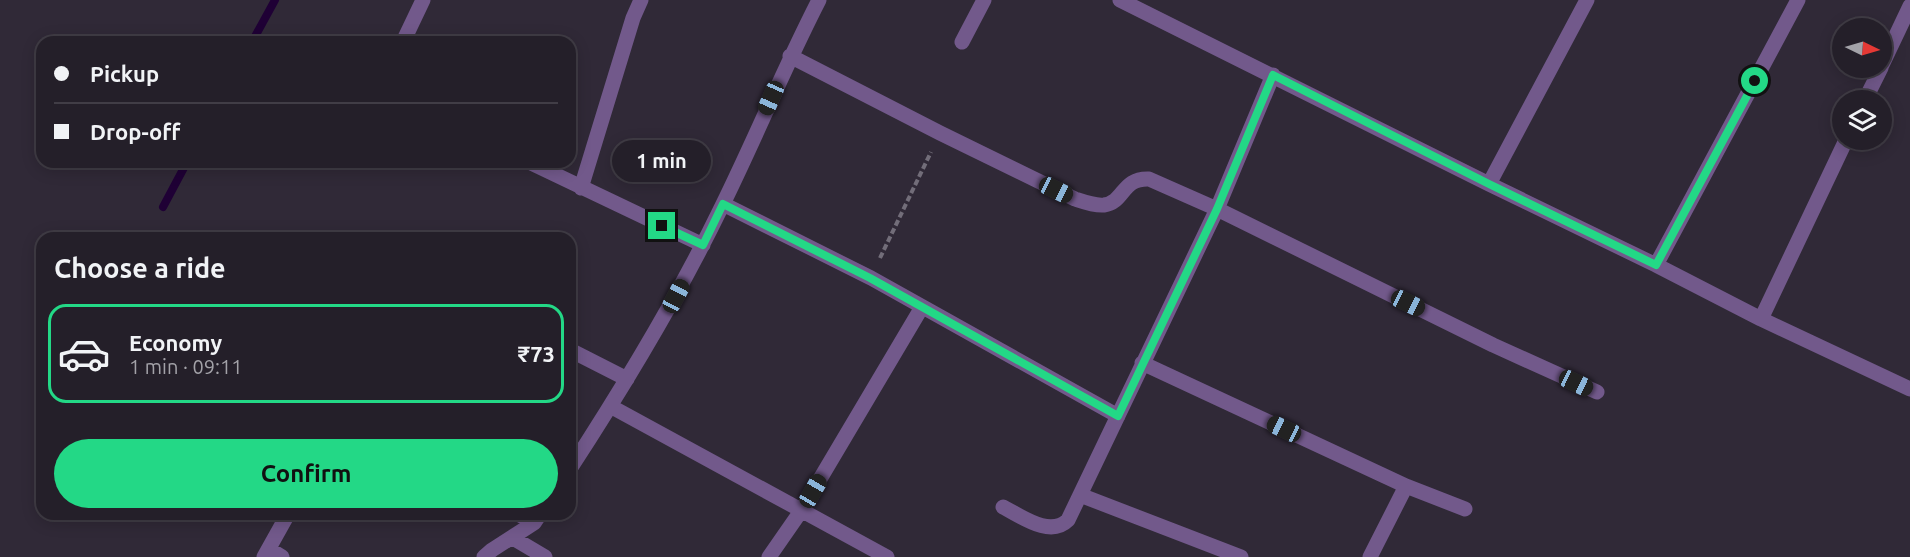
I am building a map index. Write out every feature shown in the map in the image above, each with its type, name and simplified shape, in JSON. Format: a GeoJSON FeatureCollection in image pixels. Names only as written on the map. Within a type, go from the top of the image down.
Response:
{"type":"FeatureCollection","features":[{"type":"Feature","properties":{"kind":"street"},"geometry":{"type":"LineString","coordinates":[[406,36],[423,0]]}},
{"type":"Feature","properties":{"kind":"street"},"geometry":{"type":"LineString","coordinates":[[581,188],[633,18],[641,0]]}},
{"type":"Feature","properties":{"kind":"street"},"geometry":{"type":"LineString","coordinates":[[576,460],[658,330],[703,245],[790,56],[819,0]]}},
{"type":"Feature","properties":{"kind":"street"},"geometry":{"type":"LineString","coordinates":[[962,42],[984,0]]}},
{"type":"Feature","properties":{"kind":"street"},"geometry":{"type":"LineString","coordinates":[[1120,0],[1761,319],[1910,389]]}},
{"type":"Feature","properties":{"kind":"street"},"geometry":{"type":"LineString","coordinates":[[1489,184],[1587,0]]}},
{"type":"Feature","properties":{"kind":"street"},"geometry":{"type":"LineString","coordinates":[[1656,265],[1798,0]]}},
{"type":"Feature","properties":{"kind":"street"},"geometry":{"type":"LineString","coordinates":[[1892,44],[1910,6]]}},
{"type":"Feature","properties":{"kind":"street"},"geometry":{"type":"LineString","coordinates":[[790,56],[1075,199],[1106,205],[1115,200],[1130,183],[1139,179],[1149,180],[1217,209],[1493,345],[1597,392]]}},
{"type":"Feature","properties":{"kind":"street"},"geometry":{"type":"LineString","coordinates":[[1003,507],[1043,526],[1054,528],[1062,526],[1068,520],[1217,209],[1273,75]]}},
{"type":"Feature","properties":{"kind":"street"},"geometry":{"type":"LineString","coordinates":[[1761,319],[1841,150]]}},
{"type":"Feature","properties":{"kind":"street"},"geometry":{"type":"LineString","coordinates":[[541,168],[703,245]]}},
{"type":"Feature","properties":{"kind":"street"},"geometry":{"type":"LineString","coordinates":[[723,204],[870,278],[1118,416]]}},
{"type":"Feature","properties":{"kind":"street"},"geometry":{"type":"LineString","coordinates":[[770,557],[801,511],[922,307]]}},
{"type":"Feature","properties":{"kind":"street"},"geometry":{"type":"LineString","coordinates":[[576,353],[627,379]]}},
{"type":"Feature","properties":{"kind":"street"},"geometry":{"type":"LineString","coordinates":[[1142,363],[1406,486],[1465,509]]}},
{"type":"Feature","properties":{"kind":"street"},"geometry":{"type":"LineString","coordinates":[[610,406],[887,557]]}},
{"type":"Feature","properties":{"kind":"street"},"geometry":{"type":"LineString","coordinates":[[1370,557],[1406,486]]}},
{"type":"Feature","properties":{"kind":"street"},"geometry":{"type":"LineString","coordinates":[[1080,495],[1241,557]]}},
{"type":"Feature","properties":{"kind":"street"},"geometry":{"type":"LineString","coordinates":[[272,554],[286,520]]}},
{"type":"Feature","properties":{"kind":"street"},"geometry":{"type":"LineString","coordinates":[[484,557],[536,520]]}},
{"type":"Feature","properties":{"kind":"street"},"geometry":{"type":"LineString","coordinates":[[513,538],[545,557]]}},
{"type":"Feature","properties":{"kind":"path"},"geometry":{"type":"LineString","coordinates":[[870,278],[940,133]]}},
{"type":"Feature","properties":{"kind":"waterway"},"geometry":{"type":"LineString","coordinates":[[255,36],[275,0]]}},
{"type":"Feature","properties":{"kind":"waterway"},"geometry":{"type":"LineString","coordinates":[[163,207],[184,168]]}},
{"type":"Feature","properties":{"kind":"route"},"geometry":{"type":"LineString","coordinates":[[662,226],[703,245],[723,204],[870,278],[1118,416],[1217,209],[1273,75],[1656,265],[1755,81]]}}]}
